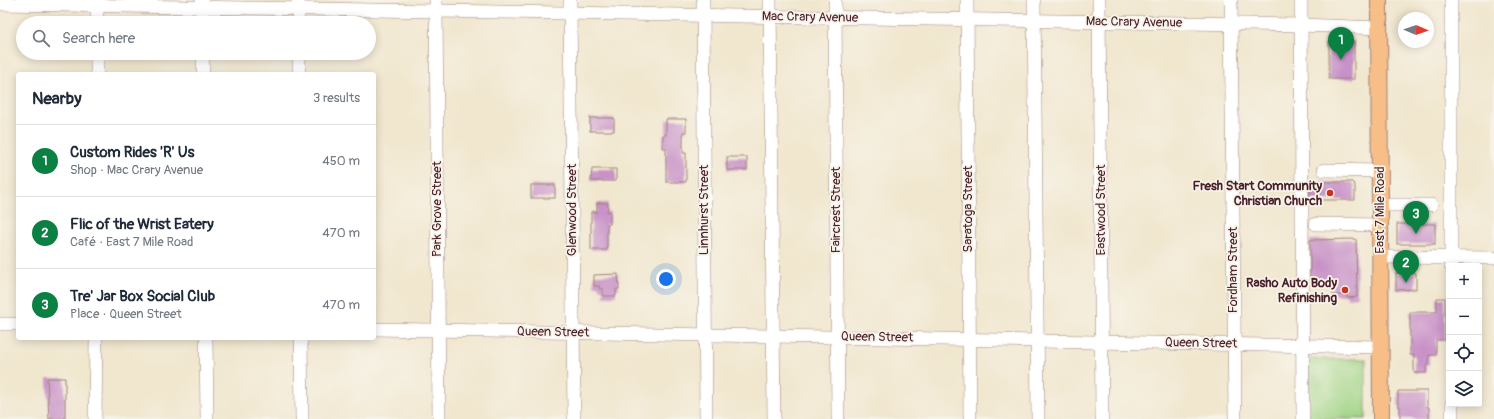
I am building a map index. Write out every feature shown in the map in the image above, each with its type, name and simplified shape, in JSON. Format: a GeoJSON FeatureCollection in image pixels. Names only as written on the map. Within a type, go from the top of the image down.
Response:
{"type":"FeatureCollection","features":[{"type":"Feature","properties":{"kind":"main road","name":"East 7 Mile Road"},"geometry":{"type":"LineString","coordinates":[[1379,0],[1381,419]]}},
{"type":"Feature","properties":{"kind":"street","name":"Linnhurst Street"},"geometry":{"type":"LineString","coordinates":[[703,0],[706,419]]}},
{"type":"Feature","properties":{"kind":"street"},"geometry":{"type":"LineString","coordinates":[[770,0],[774,419]]}},
{"type":"Feature","properties":{"kind":"street","name":"Faircrest Street"},"geometry":{"type":"LineString","coordinates":[[835,0],[838,419]]}},
{"type":"Feature","properties":{"kind":"street","name":"Saratoga Street"},"geometry":{"type":"LineString","coordinates":[[967,0],[970,419]]}},
{"type":"Feature","properties":{"kind":"street"},"geometry":{"type":"LineString","coordinates":[[1034,0],[1038,419]]}},
{"type":"Feature","properties":{"kind":"street","name":"Eastwood Street"},"geometry":{"type":"LineString","coordinates":[[1099,0],[1102,419]]}},
{"type":"Feature","properties":{"kind":"street","name":"Fordham Street"},"geometry":{"type":"LineString","coordinates":[[1231,0],[1235,419]]}},
{"type":"Feature","properties":{"kind":"street"},"geometry":{"type":"LineString","coordinates":[[1301,0],[1303,419]]}},
{"type":"Feature","properties":{"kind":"street"},"geometry":{"type":"LineString","coordinates":[[1451,0],[1451,262]]}},
{"type":"Feature","properties":{"kind":"street"},"geometry":{"type":"LineString","coordinates":[[97,3],[97,16]]}},
{"type":"Feature","properties":{"kind":"street","name":"Mac Crary Avenue"},"geometry":{"type":"LineString","coordinates":[[0,4],[202,3],[570,6],[703,15],[1301,25],[1379,28]]}},
{"type":"Feature","properties":{"kind":"street"},"geometry":{"type":"LineString","coordinates":[[202,3],[202,16]]}},
{"type":"Feature","properties":{"kind":"street"},"geometry":{"type":"LineString","coordinates":[[298,4],[298,16]]}},
{"type":"Feature","properties":{"kind":"street","name":"Park Grove Street"},"geometry":{"type":"LineString","coordinates":[[436,5],[439,419]]}},
{"type":"Feature","properties":{"kind":"street","name":"Glenwood Street"},"geometry":{"type":"LineString","coordinates":[[570,6],[574,419]]}},
{"type":"Feature","properties":{"kind":"street"},"geometry":{"type":"LineString","coordinates":[[97,60],[97,72]]}},
{"type":"Feature","properties":{"kind":"street"},"geometry":{"type":"LineString","coordinates":[[203,60],[203,72]]}},
{"type":"Feature","properties":{"kind":"street"},"geometry":{"type":"LineString","coordinates":[[299,60],[299,72]]}},
{"type":"Feature","properties":{"kind":"street"},"geometry":{"type":"LineString","coordinates":[[1324,170],[1380,171]]}},
{"type":"Feature","properties":{"kind":"street"},"geometry":{"type":"LineString","coordinates":[[1380,205],[1431,205]]}},
{"type":"Feature","properties":{"kind":"street"},"geometry":{"type":"LineString","coordinates":[[1316,224],[1380,225]]}},
{"type":"Feature","properties":{"kind":"street"},"geometry":{"type":"LineString","coordinates":[[1380,257],[1451,262],[1494,258]]}},
{"type":"Feature","properties":{"kind":"street"},"geometry":{"type":"LineString","coordinates":[[0,324],[16,324]]}},
{"type":"Feature","properties":{"kind":"street","name":"Queen Street"},"geometry":{"type":"LineString","coordinates":[[376,329],[837,336],[1381,347]]}},
{"type":"Feature","properties":{"kind":"street"},"geometry":{"type":"LineString","coordinates":[[95,419],[96,340]]}},
{"type":"Feature","properties":{"kind":"street"},"geometry":{"type":"LineString","coordinates":[[206,340],[207,419]]}},
{"type":"Feature","properties":{"kind":"street"},"geometry":{"type":"LineString","coordinates":[[301,340],[302,419]]}},
{"type":"Feature","properties":{"kind":"street"},"geometry":{"type":"LineString","coordinates":[[1452,407],[1452,419]]}},
{"type":"Feature","properties":{"kind":"green space"},"geometry":{"type":"Polygon","coordinates":[[[1308,359],[1366,359],[1366,419],[1308,419],[1308,359]]]}},
{"type":"Feature","properties":{"kind":"building"},"geometry":{"type":"Polygon","coordinates":[[[1329,41],[1354,41],[1354,79],[1329,79],[1329,41]]]}},
{"type":"Feature","properties":{"kind":"building"},"geometry":{"type":"Polygon","coordinates":[[[590,118],[614,118],[614,131],[590,131],[590,118]]]}},
{"type":"Feature","properties":{"kind":"building"},"geometry":{"type":"Polygon","coordinates":[[[666,119],[686,119],[686,132],[683,132],[683,153],[686,153],[686,182],[666,182],[666,148],[663,148],[663,135],[666,135],[666,119]]]}},
{"type":"Feature","properties":{"kind":"building"},"geometry":{"type":"Polygon","coordinates":[[[727,157],[747,157],[747,170],[727,170],[727,157]]]}},
{"type":"Feature","properties":{"kind":"building"},"geometry":{"type":"Polygon","coordinates":[[[592,169],[616,169],[616,181],[591,181],[592,169]]]}},
{"type":"Feature","properties":{"kind":"building","name":"Fresh Start Community Christian Church"},"geometry":{"type":"Polygon","coordinates":[[[1310,182],[1352,182],[1355,185],[1355,200],[1310,200],[1310,182]]]}},
{"type":"Feature","properties":{"kind":"building"},"geometry":{"type":"Polygon","coordinates":[[[531,185],[555,185],[555,198],[531,198],[531,185]]]}},
{"type":"Feature","properties":{"kind":"building"},"geometry":{"type":"Polygon","coordinates":[[[597,203],[608,203],[607,212],[610,211],[610,224],[607,224],[607,250],[591,250],[591,212],[597,212],[597,203]]]}},
{"type":"Feature","properties":{"kind":"building"},"geometry":{"type":"Polygon","coordinates":[[[1397,224],[1435,224],[1435,244],[1397,244],[1397,224]]]}},
{"type":"Feature","properties":{"kind":"building"},"geometry":{"type":"Polygon","coordinates":[[[1356,239],[1357,297],[1347,298],[1347,295],[1333,295],[1332,284],[1318,284],[1318,277],[1310,277],[1310,240],[1356,239]]]}},
{"type":"Feature","properties":{"kind":"building"},"geometry":{"type":"Polygon","coordinates":[[[1396,273],[1416,273],[1416,289],[1396,290],[1396,273]]]}},
{"type":"Feature","properties":{"kind":"building"},"geometry":{"type":"Polygon","coordinates":[[[618,274],[619,289],[616,289],[616,296],[603,296],[603,289],[600,289],[599,286],[594,286],[594,275],[618,274]]]}},
{"type":"Feature","properties":{"kind":"building"},"geometry":{"type":"Polygon","coordinates":[[[1437,298],[1445,298],[1445,340],[1436,340],[1436,355],[1429,355],[1429,365],[1426,365],[1426,373],[1414,373],[1414,355],[1410,355],[1410,312],[1437,312],[1437,298]]]}},
{"type":"Feature","properties":{"kind":"building"},"geometry":{"type":"Polygon","coordinates":[[[47,378],[65,378],[65,419],[49,419],[47,378]]]}},
{"type":"Feature","properties":{"kind":"building"},"geometry":{"type":"Polygon","coordinates":[[[1398,391],[1427,391],[1429,419],[1400,419],[1398,391]]]}},
{"type":"Feature","properties":{"kind":"place","name":"Custom Rides 'R' Us"},"geometry":{"type":"Point","coordinates":[1341,60]}},
{"type":"Feature","properties":{"kind":"place","name":"Fresh Start Community Christian Church"},"geometry":{"type":"Point","coordinates":[1330,193]}},
{"type":"Feature","properties":{"kind":"place","name":"Tre' Jar Box Social Club"},"geometry":{"type":"Point","coordinates":[1416,234]}},
{"type":"Feature","properties":{"kind":"place","name":"Flic of the Wrist Eatery"},"geometry":{"type":"Point","coordinates":[1406,283]}},
{"type":"Feature","properties":{"kind":"place","name":"Rasho Auto Body Refinishing"},"geometry":{"type":"Point","coordinates":[1345,290]}}]}
